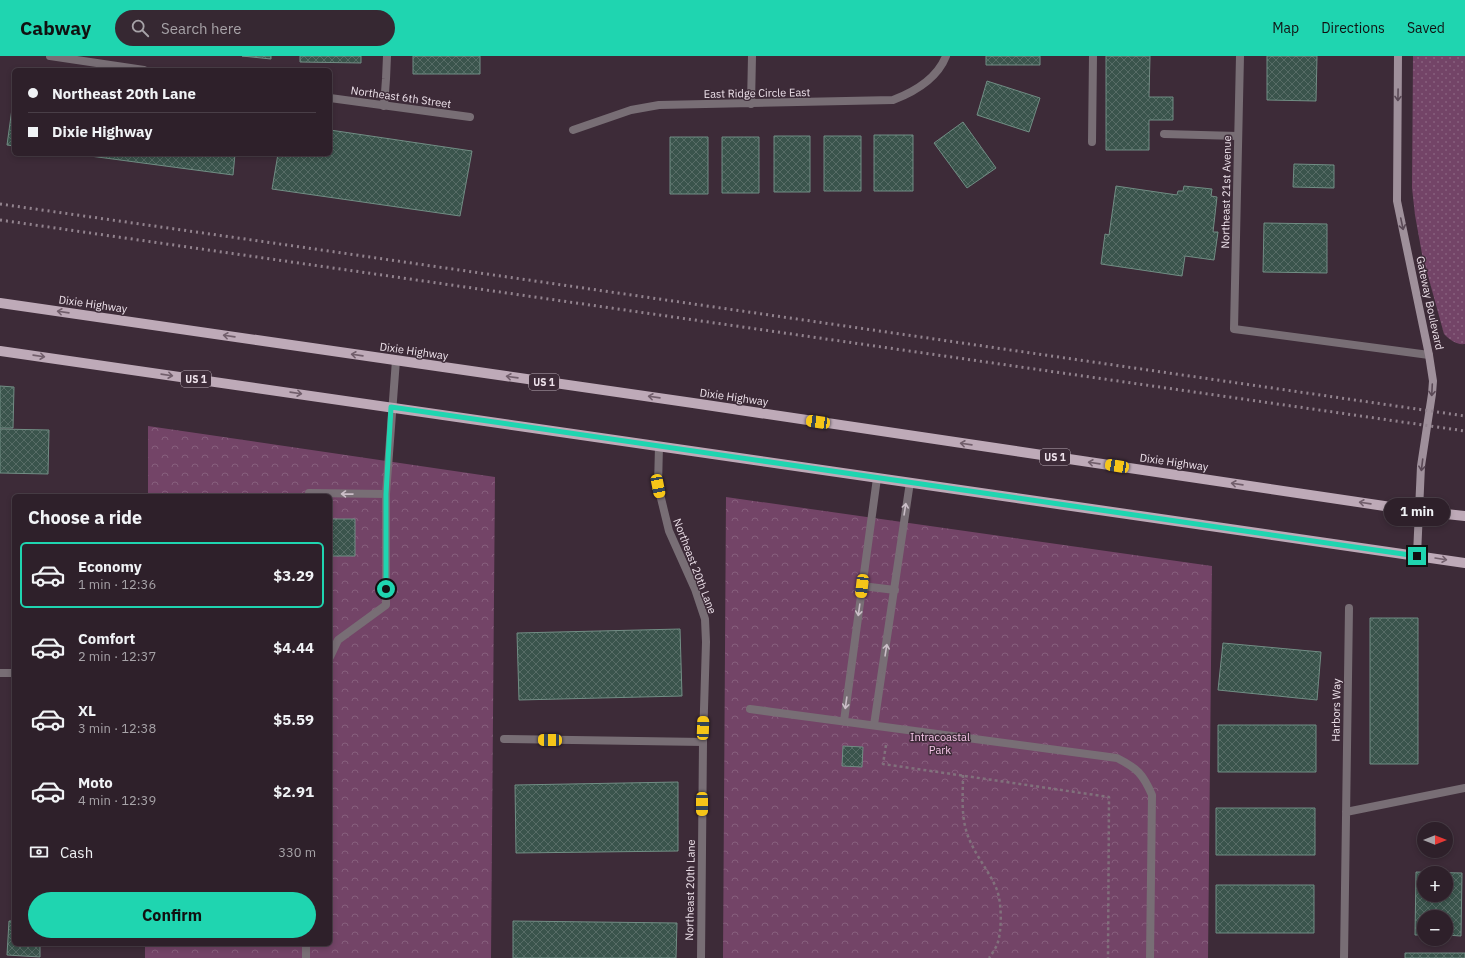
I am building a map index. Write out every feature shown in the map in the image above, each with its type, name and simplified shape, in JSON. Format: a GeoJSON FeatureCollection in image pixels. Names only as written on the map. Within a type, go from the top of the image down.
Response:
{"type":"FeatureCollection","features":[{"type":"Feature","properties":{"kind":"main road","name":"Gateway Boulevard"},"geometry":{"type":"LineString","coordinates":[[1398,56],[1397,201],[1433,381],[1421,466],[1417,556]]}},
{"type":"Feature","properties":{"kind":"main road","name":"Dixie Highway"},"geometry":{"type":"LineString","coordinates":[[0,303],[1418,511],[1465,516]]}},
{"type":"Feature","properties":{"kind":"main road","name":"US 1"},"geometry":{"type":"LineString","coordinates":[[0,351],[1465,563]]}},
{"type":"Feature","properties":{"kind":"street"},"geometry":{"type":"LineString","coordinates":[[50,56],[131,68]]}},
{"type":"Feature","properties":{"kind":"street"},"geometry":{"type":"LineString","coordinates":[[384,106],[387,56]]}},
{"type":"Feature","properties":{"kind":"street"},"geometry":{"type":"LineString","coordinates":[[751,104],[752,56]]}},
{"type":"Feature","properties":{"kind":"street","name":"East Ridge Circle East"},"geometry":{"type":"LineString","coordinates":[[573,130],[631,110],[659,105],[893,100],[908,95],[921,87],[935,72],[946,56]]}},
{"type":"Feature","properties":{"kind":"street"},"geometry":{"type":"LineString","coordinates":[[1092,142],[1093,56]]}},
{"type":"Feature","properties":{"kind":"street","name":"Northeast 21st Avenue"},"geometry":{"type":"LineString","coordinates":[[1240,56],[1234,329],[1429,355]]}},
{"type":"Feature","properties":{"kind":"street","name":"Northeast 6th Street"},"geometry":{"type":"LineString","coordinates":[[332,98],[470,117]]}},
{"type":"Feature","properties":{"kind":"street"},"geometry":{"type":"LineString","coordinates":[[1164,134],[1238,136]]}},
{"type":"Feature","properties":{"kind":"street"},"geometry":{"type":"LineString","coordinates":[[332,653],[338,640],[386,605],[386,494],[391,407],[396,360]]}},
{"type":"Feature","properties":{"kind":"street","name":"Northeast 20th Lane"},"geometry":{"type":"LineString","coordinates":[[659,446],[658,486],[668,531],[695,589],[705,619],[706,642],[703,742],[701,958]]}},
{"type":"Feature","properties":{"kind":"street"},"geometry":{"type":"LineString","coordinates":[[844,721],[877,478]]}},
{"type":"Feature","properties":{"kind":"street"},"geometry":{"type":"LineString","coordinates":[[874,725],[910,482]]}},
{"type":"Feature","properties":{"kind":"street"},"geometry":{"type":"LineString","coordinates":[[309,493],[386,494]]}},
{"type":"Feature","properties":{"kind":"street"},"geometry":{"type":"LineString","coordinates":[[862,586],[895,590]]}},
{"type":"Feature","properties":{"kind":"street","name":"Harbors Way"},"geometry":{"type":"LineString","coordinates":[[1344,958],[1349,608]]}},
{"type":"Feature","properties":{"kind":"street"},"geometry":{"type":"LineString","coordinates":[[0,673],[12,673]]}},
{"type":"Feature","properties":{"kind":"street"},"geometry":{"type":"LineString","coordinates":[[750,709],[1117,758],[1132,766],[1145,779],[1152,795],[1150,958]]}},
{"type":"Feature","properties":{"kind":"street"},"geometry":{"type":"LineString","coordinates":[[504,739],[703,742]]}},
{"type":"Feature","properties":{"kind":"street"},"geometry":{"type":"LineString","coordinates":[[1346,812],[1465,788]]}},
{"type":"Feature","properties":{"kind":"street"},"geometry":{"type":"LineString","coordinates":[[306,946],[306,958]]}},
{"type":"Feature","properties":{"kind":"path"},"geometry":{"type":"LineString","coordinates":[[886,745],[883,764],[1109,797],[1108,958]]}},
{"type":"Feature","properties":{"kind":"path"},"geometry":{"type":"LineString","coordinates":[[963,775],[963,810],[966,831],[976,853],[997,890],[1001,908],[1001,923],[997,944],[989,958]]}},
{"type":"Feature","properties":{"kind":"green space"},"geometry":{"type":"Polygon","coordinates":[[[1413,56],[1465,56],[1465,344],[1453,342],[1444,334],[1422,254],[1412,188],[1413,56]]]}},
{"type":"Feature","properties":{"kind":"green space"},"geometry":{"type":"Polygon","coordinates":[[[148,426],[495,477],[491,958],[145,958],[145,946],[332,946],[332,494],[148,494],[148,426]]]}},
{"type":"Feature","properties":{"kind":"green space","name":"Intracoastal Park"},"geometry":{"type":"Polygon","coordinates":[[[726,497],[1212,566],[1208,958],[723,958],[726,497]]]}},
{"type":"Feature","properties":{"kind":"building"},"geometry":{"type":"Polygon","coordinates":[[[242,56],[271,56],[271,59],[242,56]]]}},
{"type":"Feature","properties":{"kind":"building"},"geometry":{"type":"Polygon","coordinates":[[[300,56],[361,56],[361,63],[300,62],[300,56]]]}},
{"type":"Feature","properties":{"kind":"building"},"geometry":{"type":"Polygon","coordinates":[[[413,56],[480,56],[480,74],[413,74],[413,56]]]}},
{"type":"Feature","properties":{"kind":"building"},"geometry":{"type":"Polygon","coordinates":[[[986,56],[1040,56],[1040,65],[986,65],[986,56]]]}},
{"type":"Feature","properties":{"kind":"building"},"geometry":{"type":"Polygon","coordinates":[[[1106,56],[1150,56],[1149,97],[1173,97],[1173,120],[1149,120],[1149,150],[1106,150],[1106,56]]]}},
{"type":"Feature","properties":{"kind":"building"},"geometry":{"type":"Polygon","coordinates":[[[1267,56],[1317,56],[1316,101],[1267,100],[1267,56]]]}},
{"type":"Feature","properties":{"kind":"building"},"geometry":{"type":"Polygon","coordinates":[[[987,81],[1040,98],[1029,132],[977,115],[987,81]]]}},
{"type":"Feature","properties":{"kind":"building"},"geometry":{"type":"Polygon","coordinates":[[[12,109],[12,146],[7,145],[12,109]]]}},
{"type":"Feature","properties":{"kind":"building"},"geometry":{"type":"Polygon","coordinates":[[[963,122],[996,168],[967,188],[934,143],[963,122]]]}},
{"type":"Feature","properties":{"kind":"building"},"geometry":{"type":"Polygon","coordinates":[[[332,130],[472,151],[460,216],[272,189],[278,156],[332,156],[332,130]]]}},
{"type":"Feature","properties":{"kind":"building"},"geometry":{"type":"Polygon","coordinates":[[[874,135],[913,135],[913,191],[874,191],[874,135]]]}},
{"type":"Feature","properties":{"kind":"building"},"geometry":{"type":"Polygon","coordinates":[[[774,136],[810,136],[810,192],[774,192],[774,136]]]}},
{"type":"Feature","properties":{"kind":"building"},"geometry":{"type":"Polygon","coordinates":[[[824,136],[861,136],[861,191],[824,191],[824,136]]]}},
{"type":"Feature","properties":{"kind":"building"},"geometry":{"type":"Polygon","coordinates":[[[670,137],[708,137],[708,194],[670,194],[670,137]]]}},
{"type":"Feature","properties":{"kind":"building"},"geometry":{"type":"Polygon","coordinates":[[[722,137],[759,137],[759,193],[722,193],[722,137]]]}},
{"type":"Feature","properties":{"kind":"building"},"geometry":{"type":"Polygon","coordinates":[[[90,156],[235,156],[233,175],[90,156]]]}},
{"type":"Feature","properties":{"kind":"building"},"geometry":{"type":"Polygon","coordinates":[[[1294,164],[1334,165],[1334,188],[1293,187],[1294,164]]]}},
{"type":"Feature","properties":{"kind":"building"},"geometry":{"type":"Polygon","coordinates":[[[1116,186],[1177,195],[1178,191],[1183,191],[1184,186],[1212,189],[1211,196],[1217,197],[1213,232],[1218,232],[1214,260],[1185,256],[1182,276],[1101,264],[1105,234],[1109,235],[1116,186]]]}},
{"type":"Feature","properties":{"kind":"building"},"geometry":{"type":"Polygon","coordinates":[[[1264,223],[1327,224],[1327,273],[1263,272],[1264,223]]]}},
{"type":"Feature","properties":{"kind":"building"},"geometry":{"type":"Polygon","coordinates":[[[0,386],[14,387],[13,428],[0,428],[0,386]]]}},
{"type":"Feature","properties":{"kind":"building"},"geometry":{"type":"Polygon","coordinates":[[[0,429],[49,430],[48,474],[0,473],[0,429]]]}},
{"type":"Feature","properties":{"kind":"building"},"geometry":{"type":"Polygon","coordinates":[[[332,519],[355,519],[355,556],[332,556],[332,519]]]}},
{"type":"Feature","properties":{"kind":"building"},"geometry":{"type":"Polygon","coordinates":[[[1370,618],[1418,618],[1418,764],[1370,764],[1370,618]]]}},
{"type":"Feature","properties":{"kind":"building"},"geometry":{"type":"Polygon","coordinates":[[[680,629],[682,696],[519,700],[517,633],[680,629]]]}},
{"type":"Feature","properties":{"kind":"building"},"geometry":{"type":"Polygon","coordinates":[[[1223,643],[1321,652],[1317,700],[1218,690],[1223,643]]]}},
{"type":"Feature","properties":{"kind":"building"},"geometry":{"type":"Polygon","coordinates":[[[1218,725],[1316,725],[1316,772],[1218,772],[1218,725]]]}},
{"type":"Feature","properties":{"kind":"building"},"geometry":{"type":"Polygon","coordinates":[[[843,746],[863,747],[862,767],[842,766],[843,746]]]}},
{"type":"Feature","properties":{"kind":"building"},"geometry":{"type":"Polygon","coordinates":[[[678,782],[678,851],[516,853],[515,785],[678,782]]]}},
{"type":"Feature","properties":{"kind":"building"},"geometry":{"type":"Polygon","coordinates":[[[1216,808],[1315,808],[1315,855],[1216,855],[1216,808]]]}},
{"type":"Feature","properties":{"kind":"building"},"geometry":{"type":"Polygon","coordinates":[[[1416,872],[1417,902],[1453,902],[1453,873],[1462,873],[1461,936],[1453,935],[1453,910],[1417,910],[1417,935],[1415,935],[1416,872]]]}},
{"type":"Feature","properties":{"kind":"building"},"geometry":{"type":"Polygon","coordinates":[[[1216,885],[1314,885],[1314,933],[1216,933],[1216,885]]]}},
{"type":"Feature","properties":{"kind":"building"},"geometry":{"type":"Polygon","coordinates":[[[9,921],[12,921],[12,946],[40,946],[40,957],[7,955],[9,921]]]}},
{"type":"Feature","properties":{"kind":"building"},"geometry":{"type":"Polygon","coordinates":[[[513,921],[677,923],[676,958],[513,958],[513,921]]]}},
{"type":"Feature","properties":{"kind":"building"},"geometry":{"type":"Polygon","coordinates":[[[1405,953],[1465,953],[1465,958],[1405,958],[1405,953]]]}},
{"type":"Feature","properties":{"kind":"railway"},"geometry":{"type":"LineString","coordinates":[[0,204],[1465,416]]}},
{"type":"Feature","properties":{"kind":"railway"},"geometry":{"type":"LineString","coordinates":[[0,220],[1465,431]]}},
{"type":"Feature","properties":{"kind":"route"},"geometry":{"type":"LineString","coordinates":[[386,589],[386,494],[391,407],[1417,556]]}}]}
